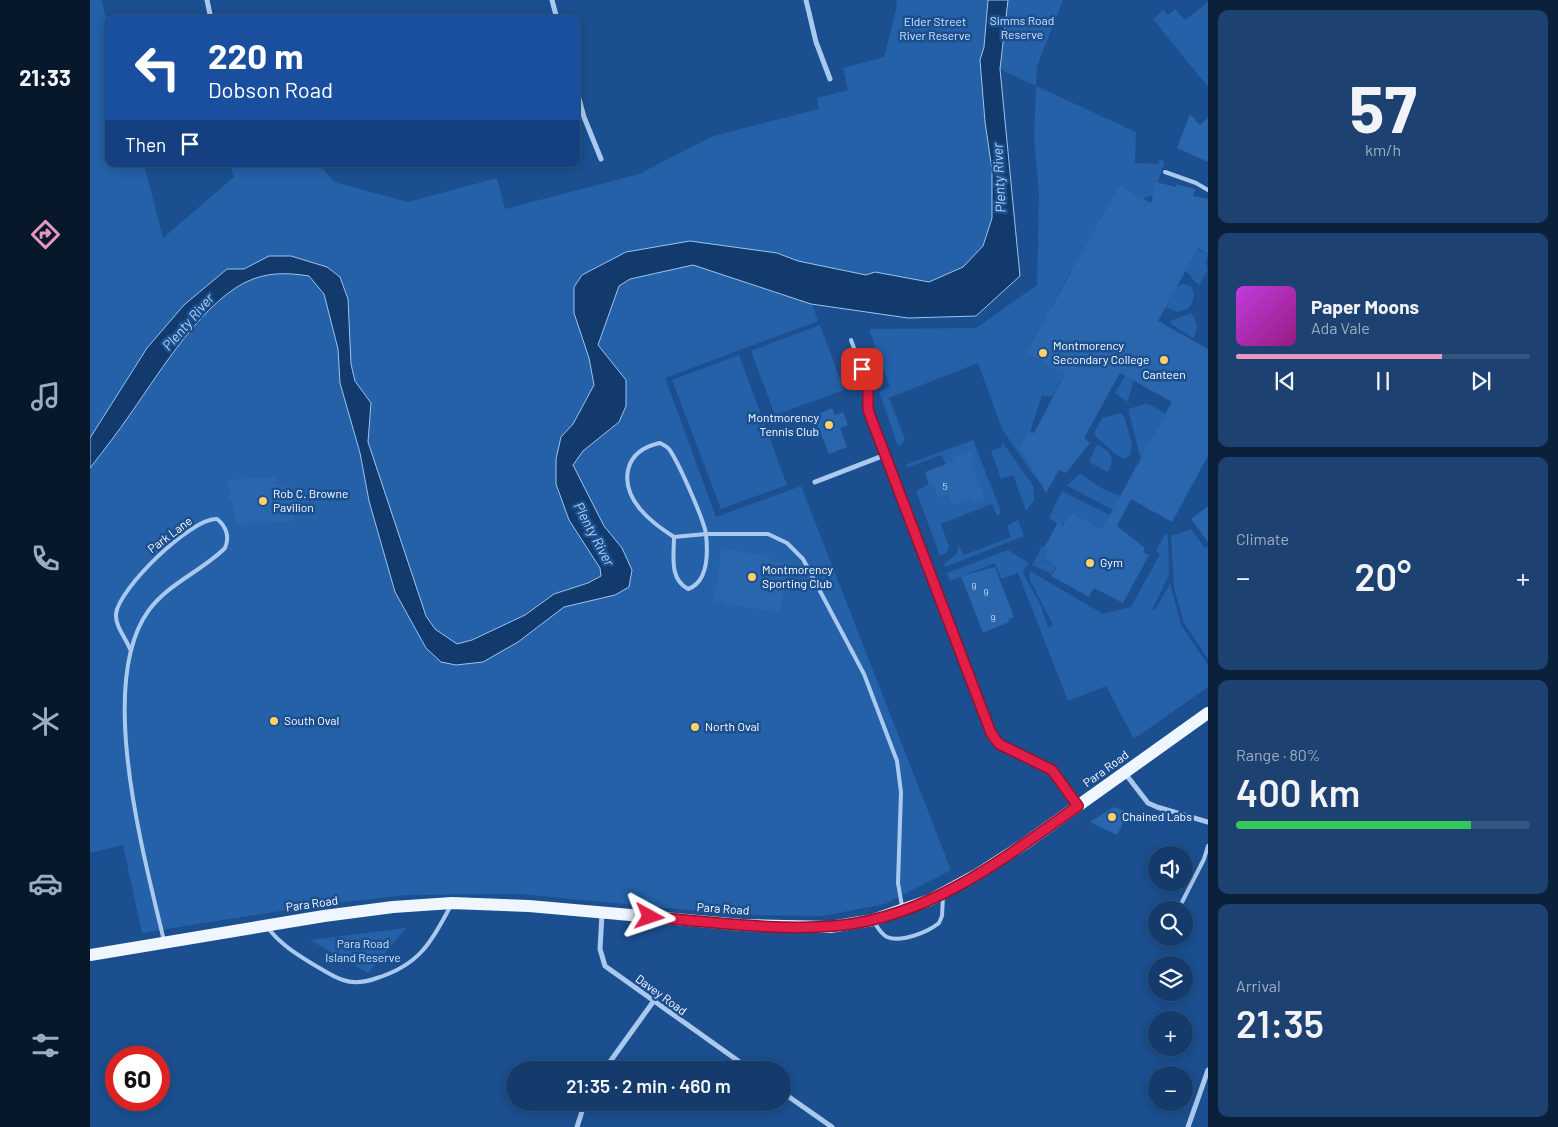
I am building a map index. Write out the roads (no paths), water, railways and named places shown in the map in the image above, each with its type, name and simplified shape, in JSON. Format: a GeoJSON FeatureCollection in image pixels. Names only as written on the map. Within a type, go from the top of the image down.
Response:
{"type":"FeatureCollection","features":[{"type":"Feature","properties":{"kind":"main road","name":"Para Road"},"geometry":{"type":"LineString","coordinates":[[90,956],[265,924],[365,910],[452,903],[498,904],[743,925],[813,927],[846,925],[873,920],[904,911],[943,894],[1000,860],[1208,714]]}},
{"type":"Feature","properties":{"kind":"street"},"geometry":{"type":"LineString","coordinates":[[207,0],[211,15]]}},
{"type":"Feature","properties":{"kind":"street"},"geometry":{"type":"LineString","coordinates":[[552,0],[556,15]]}},
{"type":"Feature","properties":{"kind":"street"},"geometry":{"type":"LineString","coordinates":[[806,0],[816,42],[830,79]]}},
{"type":"Feature","properties":{"kind":"street"},"geometry":{"type":"LineString","coordinates":[[580,102],[601,160]]}},
{"type":"Feature","properties":{"kind":"street"},"geometry":{"type":"LineString","coordinates":[[867,396],[868,410],[994,737],[999,744],[1052,770],[1078,806]]}},
{"type":"Feature","properties":{"kind":"street"},"geometry":{"type":"LineString","coordinates":[[815,482],[885,455]]}},
{"type":"Feature","properties":{"kind":"street"},"geometry":{"type":"LineString","coordinates":[[1124,772],[1148,803],[1208,822]]}},
{"type":"Feature","properties":{"kind":"street","name":"Davey Road"},"geometry":{"type":"LineString","coordinates":[[602,912],[600,950],[602,962],[653,1002],[738,1061]]}},
{"type":"Feature","properties":{"kind":"street"},"geometry":{"type":"LineString","coordinates":[[610,1061],[653,1002]]}},
{"type":"Feature","properties":{"kind":"street"},"geometry":{"type":"LineString","coordinates":[[1188,1127],[1208,1070]]}},
{"type":"Feature","properties":{"kind":"street"},"geometry":{"type":"LineString","coordinates":[[791,1098],[832,1127]]}},
{"type":"Feature","properties":{"kind":"street"},"geometry":{"type":"LineString","coordinates":[[577,1127],[582,1111]]}},
{"type":"Feature","properties":{"kind":"lane"},"geometry":{"type":"LineString","coordinates":[[1165,172],[1196,183],[1208,190]]}},
{"type":"Feature","properties":{"kind":"lane"},"geometry":{"type":"LineString","coordinates":[[851,340],[867,383],[867,396]]}},
{"type":"Feature","properties":{"kind":"lane"},"geometry":{"type":"LineString","coordinates":[[674,537],[675,576],[682,586],[688,589],[696,586],[702,578],[705,568],[706,534],[675,459],[668,447],[660,443],[643,449],[635,455],[627,470],[629,491],[640,509],[656,524],[674,537],[706,534],[768,534],[787,543],[804,558],[864,674],[900,769],[898,883],[904,911]]}},
{"type":"Feature","properties":{"kind":"lane","name":"Park Lane"},"geometry":{"type":"LineString","coordinates":[[130,649],[118,626],[116,614],[134,582],[148,565],[172,544],[207,521],[217,519],[226,532],[228,542],[225,548],[157,601],[141,622],[130,649],[126,695],[130,787],[164,942]]}},
{"type":"Feature","properties":{"kind":"lane"},"geometry":{"type":"LineString","coordinates":[[1183,901],[1204,859],[1208,846]]}},
{"type":"Feature","properties":{"kind":"lane"},"geometry":{"type":"LineString","coordinates":[[873,920],[882,933],[888,937],[898,939],[912,935],[939,923],[942,916],[943,894]]}},
{"type":"Feature","properties":{"kind":"lane"},"geometry":{"type":"LineString","coordinates":[[265,924],[285,946],[333,976],[349,982],[365,982],[397,972],[414,959],[432,938],[452,903]]}},
{"type":"Feature","properties":{"kind":"water","name":"Plenty River"},"geometry":{"type":"Polygon","coordinates":[[[988,0],[1008,0],[1000,69],[1020,276],[976,316],[908,318],[811,304],[693,265],[630,279],[619,286],[598,345],[626,380],[626,406],[619,422],[583,451],[573,465],[604,526],[622,548],[632,570],[629,587],[615,595],[564,607],[518,642],[483,662],[456,665],[441,662],[426,648],[395,592],[369,501],[360,453],[340,383],[338,349],[324,294],[309,276],[281,274],[253,279],[235,288],[218,302],[185,337],[90,468],[90,438],[147,348],[184,305],[227,269],[244,269],[269,256],[291,256],[327,267],[340,277],[348,299],[351,364],[355,381],[371,403],[368,442],[426,616],[435,629],[457,644],[472,640],[525,615],[554,594],[588,583],[601,576],[600,568],[569,520],[556,484],[556,459],[561,437],[573,424],[594,385],[589,358],[574,313],[574,287],[582,275],[626,252],[690,241],[777,253],[798,261],[866,275],[875,272],[929,282],[963,267],[983,246],[992,218],[992,170],[985,122],[980,60],[984,47],[988,0]]]}},
{"type":"Feature","properties":{"kind":"place","name":"Montmorency Secondary College"},"geometry":{"type":"Point","coordinates":[1043,353]}},
{"type":"Feature","properties":{"kind":"place","name":"Canteen"},"geometry":{"type":"Point","coordinates":[1164,360]}},
{"type":"Feature","properties":{"kind":"place","name":"Montmorency Tennis Club"},"geometry":{"type":"Point","coordinates":[829,425]}},
{"type":"Feature","properties":{"kind":"place","name":"Rob C. Browne Pavilion"},"geometry":{"type":"Point","coordinates":[263,501]}},
{"type":"Feature","properties":{"kind":"place","name":"Gym"},"geometry":{"type":"Point","coordinates":[1090,563]}},
{"type":"Feature","properties":{"kind":"place","name":"Montmorency Sporting Club"},"geometry":{"type":"Point","coordinates":[752,577]}},
{"type":"Feature","properties":{"kind":"place","name":"South Oval"},"geometry":{"type":"Point","coordinates":[274,721]}},
{"type":"Feature","properties":{"kind":"place","name":"North Oval"},"geometry":{"type":"Point","coordinates":[695,727]}},
{"type":"Feature","properties":{"kind":"place","name":"Chained Labs"},"geometry":{"type":"Point","coordinates":[1112,817]}},
{"type":"Feature","properties":{"kind":"park label","name":"Simms Road Reserve"},"geometry":{"type":"Point","coordinates":[1022,28]}},
{"type":"Feature","properties":{"kind":"park label","name":"Elder Street River Reserve"},"geometry":{"type":"Point","coordinates":[935,29]}},
{"type":"Feature","properties":{"kind":"park label","name":"Para Road Island Reserve"},"geometry":{"type":"Point","coordinates":[363,951]}}]}
